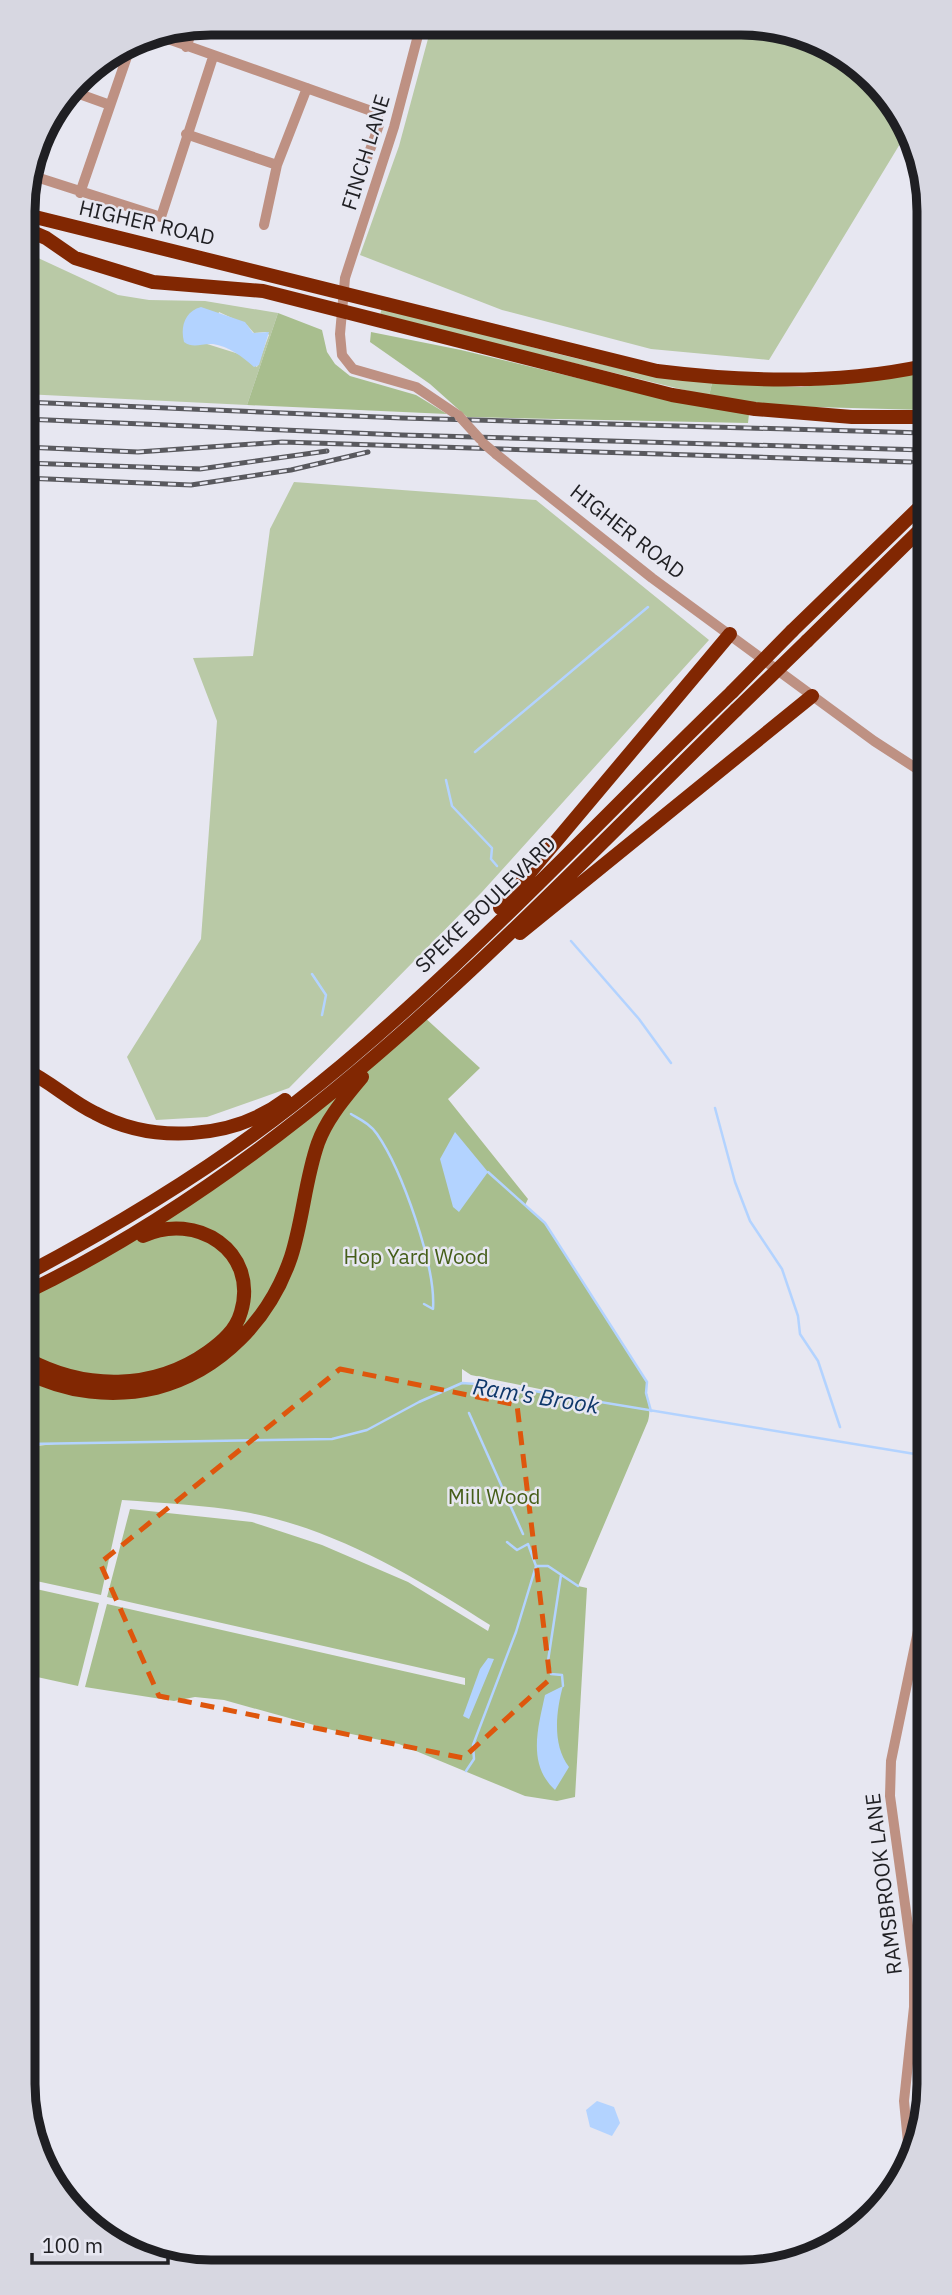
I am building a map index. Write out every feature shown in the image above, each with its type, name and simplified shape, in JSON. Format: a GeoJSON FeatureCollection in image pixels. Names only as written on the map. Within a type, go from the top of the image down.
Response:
{"type":"FeatureCollection","features":[{"type":"Feature","properties":{"kind":"highway","name":"HIGHER ROAD"},"geometry":{"type":"LineString","coordinates":[[35,217],[343,291],[657,371],[706,377],[815,380],[866,376],[917,367]]}},
{"type":"Feature","properties":{"kind":"highway"},"geometry":{"type":"LineString","coordinates":[[35,233],[46,237],[75,258],[153,282],[263,291],[672,395],[755,409],[852,417],[917,417]]}},
{"type":"Feature","properties":{"kind":"highway","name":"SPEKE BOULEVARD"},"geometry":{"type":"LineString","coordinates":[[35,1268],[154,1202],[224,1155],[292,1106],[408,1008],[917,510]]}},
{"type":"Feature","properties":{"kind":"highway","name":"SPEKE BOULEVARD"},"geometry":{"type":"LineString","coordinates":[[35,1288],[120,1241],[233,1169],[297,1122],[388,1047],[917,533]]}},
{"type":"Feature","properties":{"kind":"highway"},"geometry":{"type":"LineString","coordinates":[[454,963],[730,634]]}},
{"type":"Feature","properties":{"kind":"highway"},"geometry":{"type":"LineString","coordinates":[[454,985],[813,696]]}},
{"type":"Feature","properties":{"kind":"highway"},"geometry":{"type":"LineString","coordinates":[[35,1076],[84,1107],[118,1124],[166,1134],[202,1131],[235,1124],[278,1106],[408,1008]]}},
{"type":"Feature","properties":{"kind":"highway"},"geometry":{"type":"LineString","coordinates":[[35,1375],[81,1390],[120,1393],[141,1391],[199,1371],[230,1348],[261,1316],[284,1273],[324,1130],[340,1103],[388,1047]]}},
{"type":"Feature","properties":{"kind":"highway"},"geometry":{"type":"LineString","coordinates":[[35,1288],[147,1234],[176,1227],[203,1231],[227,1249],[242,1278],[243,1295],[235,1326],[220,1343],[181,1368],[160,1376],[127,1382],[92,1382],[54,1372],[35,1363]]}},
{"type":"Feature","properties":{"kind":"street","name":"FINCH LANE"},"geometry":{"type":"LineString","coordinates":[[343,291],[394,127],[418,35]]}},
{"type":"Feature","properties":{"kind":"street"},"geometry":{"type":"LineString","coordinates":[[186,47],[190,36]]}},
{"type":"Feature","properties":{"kind":"street"},"geometry":{"type":"LineString","coordinates":[[169,40],[377,113],[379,125],[366,161]]}},
{"type":"Feature","properties":{"kind":"street"},"geometry":{"type":"LineString","coordinates":[[80,193],[127,57]]}},
{"type":"Feature","properties":{"kind":"street"},"geometry":{"type":"LineString","coordinates":[[39,178],[161,217],[213,57]]}},
{"type":"Feature","properties":{"kind":"street"},"geometry":{"type":"LineString","coordinates":[[264,225],[277,165],[307,88]]}},
{"type":"Feature","properties":{"kind":"street"},"geometry":{"type":"LineString","coordinates":[[80,94],[110,105]]}},
{"type":"Feature","properties":{"kind":"street"},"geometry":{"type":"LineString","coordinates":[[186,134],[277,165]]}},
{"type":"Feature","properties":{"kind":"street","name":"HIGHER ROAD"},"geometry":{"type":"LineString","coordinates":[[343,291],[342,355],[348,365],[416,387],[459,416],[496,454],[652,578],[917,768]]}},
{"type":"Feature","properties":{"kind":"street","name":"RAMSBROOK LANE"},"geometry":{"type":"LineString","coordinates":[[908,2139],[904,2101],[914,2007],[914,1969],[892,1809],[891,1761],[917,1636]]}},
{"type":"Feature","properties":{"kind":"highlighted area"},"geometry":{"type":"Polygon","coordinates":[[[340,1369],[517,1405],[550,1679],[463,1758],[159,1696],[100,1563],[340,1369]]]}},
{"type":"Feature","properties":{"kind":"green space"},"geometry":{"type":"Polygon","coordinates":[[[429,35],[752,35],[775,38],[808,48],[848,71],[881,104],[902,140],[769,360],[651,349],[502,310],[360,255],[399,146],[429,35]]]}},
{"type":"Feature","properties":{"kind":"green space"},"geometry":{"type":"Polygon","coordinates":[[[35,257],[118,295],[149,300],[205,301],[278,313],[247,405],[35,395],[35,257]],[[219,312],[207,344],[239,354],[257,367],[269,335],[266,332],[254,333],[247,325],[219,312]]]}},
{"type":"Feature","properties":{"kind":"green space"},"geometry":{"type":"Polygon","coordinates":[[[382,306],[587,361],[712,383],[709,396],[380,316],[382,306]]]}},
{"type":"Feature","properties":{"kind":"green space"},"geometry":{"type":"Polygon","coordinates":[[[278,313],[322,330],[327,352],[335,364],[350,376],[416,395],[447,414],[247,405],[278,313]]]}},
{"type":"Feature","properties":{"kind":"green space"},"geometry":{"type":"Polygon","coordinates":[[[371,332],[461,350],[664,399],[749,414],[748,423],[467,417],[430,384],[370,342],[371,332]]]}},
{"type":"Feature","properties":{"kind":"green space"},"geometry":{"type":"Polygon","coordinates":[[[917,374],[917,410],[778,406],[709,396],[712,383],[801,387],[917,374]]]}},
{"type":"Feature","properties":{"kind":"green space"},"geometry":{"type":"Polygon","coordinates":[[[294,482],[536,500],[709,640],[482,892],[289,1088],[207,1117],[156,1120],[127,1057],[201,939],[217,721],[193,658],[253,656],[270,529],[294,482]]]}},
{"type":"Feature","properties":{"kind":"green space"},"geometry":{"type":"Polygon","coordinates":[[[423,1016],[480,1068],[448,1099],[528,1199],[525,1205],[545,1223],[647,1382],[648,1421],[578,1586],[587,1588],[575,1797],[557,1801],[525,1796],[399,1744],[332,1730],[224,1700],[195,1697],[174,1701],[85,1687],[107,1604],[465,1685],[465,1678],[107,1597],[130,1509],[252,1522],[322,1545],[408,1582],[488,1631],[490,1625],[433,1589],[342,1542],[278,1519],[245,1512],[122,1500],[101,1595],[35,1581],[35,1446],[55,1444],[35,1444],[35,1375],[86,1391],[115,1393],[142,1390],[169,1383],[195,1371],[221,1355],[245,1334],[234,1326],[213,1347],[190,1363],[164,1374],[109,1382],[81,1379],[35,1363],[35,1288],[81,1264],[185,1202],[235,1168],[331,1095],[423,1016]],[[462,1369],[462,1383],[504,1386],[627,1407],[471,1375],[462,1369]]]}},
{"type":"Feature","properties":{"kind":"green space"},"geometry":{"type":"Polygon","coordinates":[[[35,1589],[99,1603],[78,1686],[35,1677],[35,1589]]]}},
{"type":"Feature","properties":{"kind":"water"},"geometry":{"type":"Polygon","coordinates":[[[201,307],[245,322],[253,333],[269,332],[259,365],[254,367],[235,352],[219,345],[194,345],[184,342],[185,320],[191,312],[201,307]]]}},
{"type":"Feature","properties":{"kind":"water"},"geometry":{"type":"Polygon","coordinates":[[[455,1132],[488,1172],[459,1212],[453,1207],[440,1159],[455,1132]]]}},
{"type":"Feature","properties":{"kind":"water"},"geometry":{"type":"Polygon","coordinates":[[[488,1658],[494,1659],[469,1719],[463,1716],[480,1669],[488,1658]]]}},
{"type":"Feature","properties":{"kind":"water"},"geometry":{"type":"Polygon","coordinates":[[[563,1686],[557,1728],[560,1749],[569,1767],[555,1790],[541,1769],[537,1745],[545,1695],[563,1686]]]}},
{"type":"Feature","properties":{"kind":"water"},"geometry":{"type":"Polygon","coordinates":[[[597,2101],[614,2107],[620,2123],[612,2136],[590,2127],[586,2110],[597,2101]]]}},
{"type":"Feature","properties":{"kind":"waterway"},"geometry":{"type":"LineString","coordinates":[[475,752],[648,607]]}},
{"type":"Feature","properties":{"kind":"waterway"},"geometry":{"type":"LineString","coordinates":[[446,780],[452,806],[492,848],[491,859],[497,866]]}},
{"type":"Feature","properties":{"kind":"waterway"},"geometry":{"type":"LineString","coordinates":[[571,941],[639,1019],[671,1063]]}},
{"type":"Feature","properties":{"kind":"waterway"},"geometry":{"type":"LineString","coordinates":[[312,974],[326,995],[322,1015]]}},
{"type":"Feature","properties":{"kind":"waterway"},"geometry":{"type":"LineString","coordinates":[[715,1108],[735,1182],[750,1221],[782,1269],[798,1316],[800,1334],[818,1361],[840,1427]]}},
{"type":"Feature","properties":{"kind":"waterway"},"geometry":{"type":"LineString","coordinates":[[351,1114],[368,1125],[387,1150],[416,1219],[429,1269],[433,1309],[424,1304]]}},
{"type":"Feature","properties":{"kind":"waterway"},"geometry":{"type":"LineString","coordinates":[[488,1172],[545,1223],[647,1382],[646,1393],[651,1411]]}},
{"type":"Feature","properties":{"kind":"waterway","name":"Ram's Brook"},"geometry":{"type":"LineString","coordinates":[[35,1444],[332,1439],[367,1430],[462,1383],[504,1386],[917,1454]]}},
{"type":"Feature","properties":{"kind":"waterway"},"geometry":{"type":"LineString","coordinates":[[469,1413],[523,1534]]}},
{"type":"Feature","properties":{"kind":"waterway"},"geometry":{"type":"LineString","coordinates":[[466,1771],[474,1759],[473,1745],[516,1632],[536,1566],[528,1544],[517,1550],[507,1542]]}},
{"type":"Feature","properties":{"kind":"waterway"},"geometry":{"type":"LineString","coordinates":[[536,1566],[548,1566],[578,1586]]}},
{"type":"Feature","properties":{"kind":"waterway"},"geometry":{"type":"LineString","coordinates":[[561,1575],[548,1661],[551,1674],[562,1675],[563,1686]]}},
{"type":"Feature","properties":{"kind":"railway"},"geometry":{"type":"LineString","coordinates":[[35,402],[402,418],[917,433]]}},
{"type":"Feature","properties":{"kind":"railway"},"geometry":{"type":"LineString","coordinates":[[35,419],[402,435],[917,450]]}},
{"type":"Feature","properties":{"kind":"railway"},"geometry":{"type":"LineString","coordinates":[[35,447],[138,452],[282,442],[911,462]]}},
{"type":"Feature","properties":{"kind":"railway"},"geometry":{"type":"LineString","coordinates":[[35,463],[200,469],[327,451]]}},
{"type":"Feature","properties":{"kind":"railway"},"geometry":{"type":"LineString","coordinates":[[35,478],[191,485],[291,470],[368,452]]}},
{"type":"Feature","properties":{"kind":"park label","name":"Hop Yard Wood"},"geometry":{"type":"Point","coordinates":[416,1256]}},
{"type":"Feature","properties":{"kind":"park label","name":"Mill Wood"},"geometry":{"type":"Point","coordinates":[494,1496]}}]}
